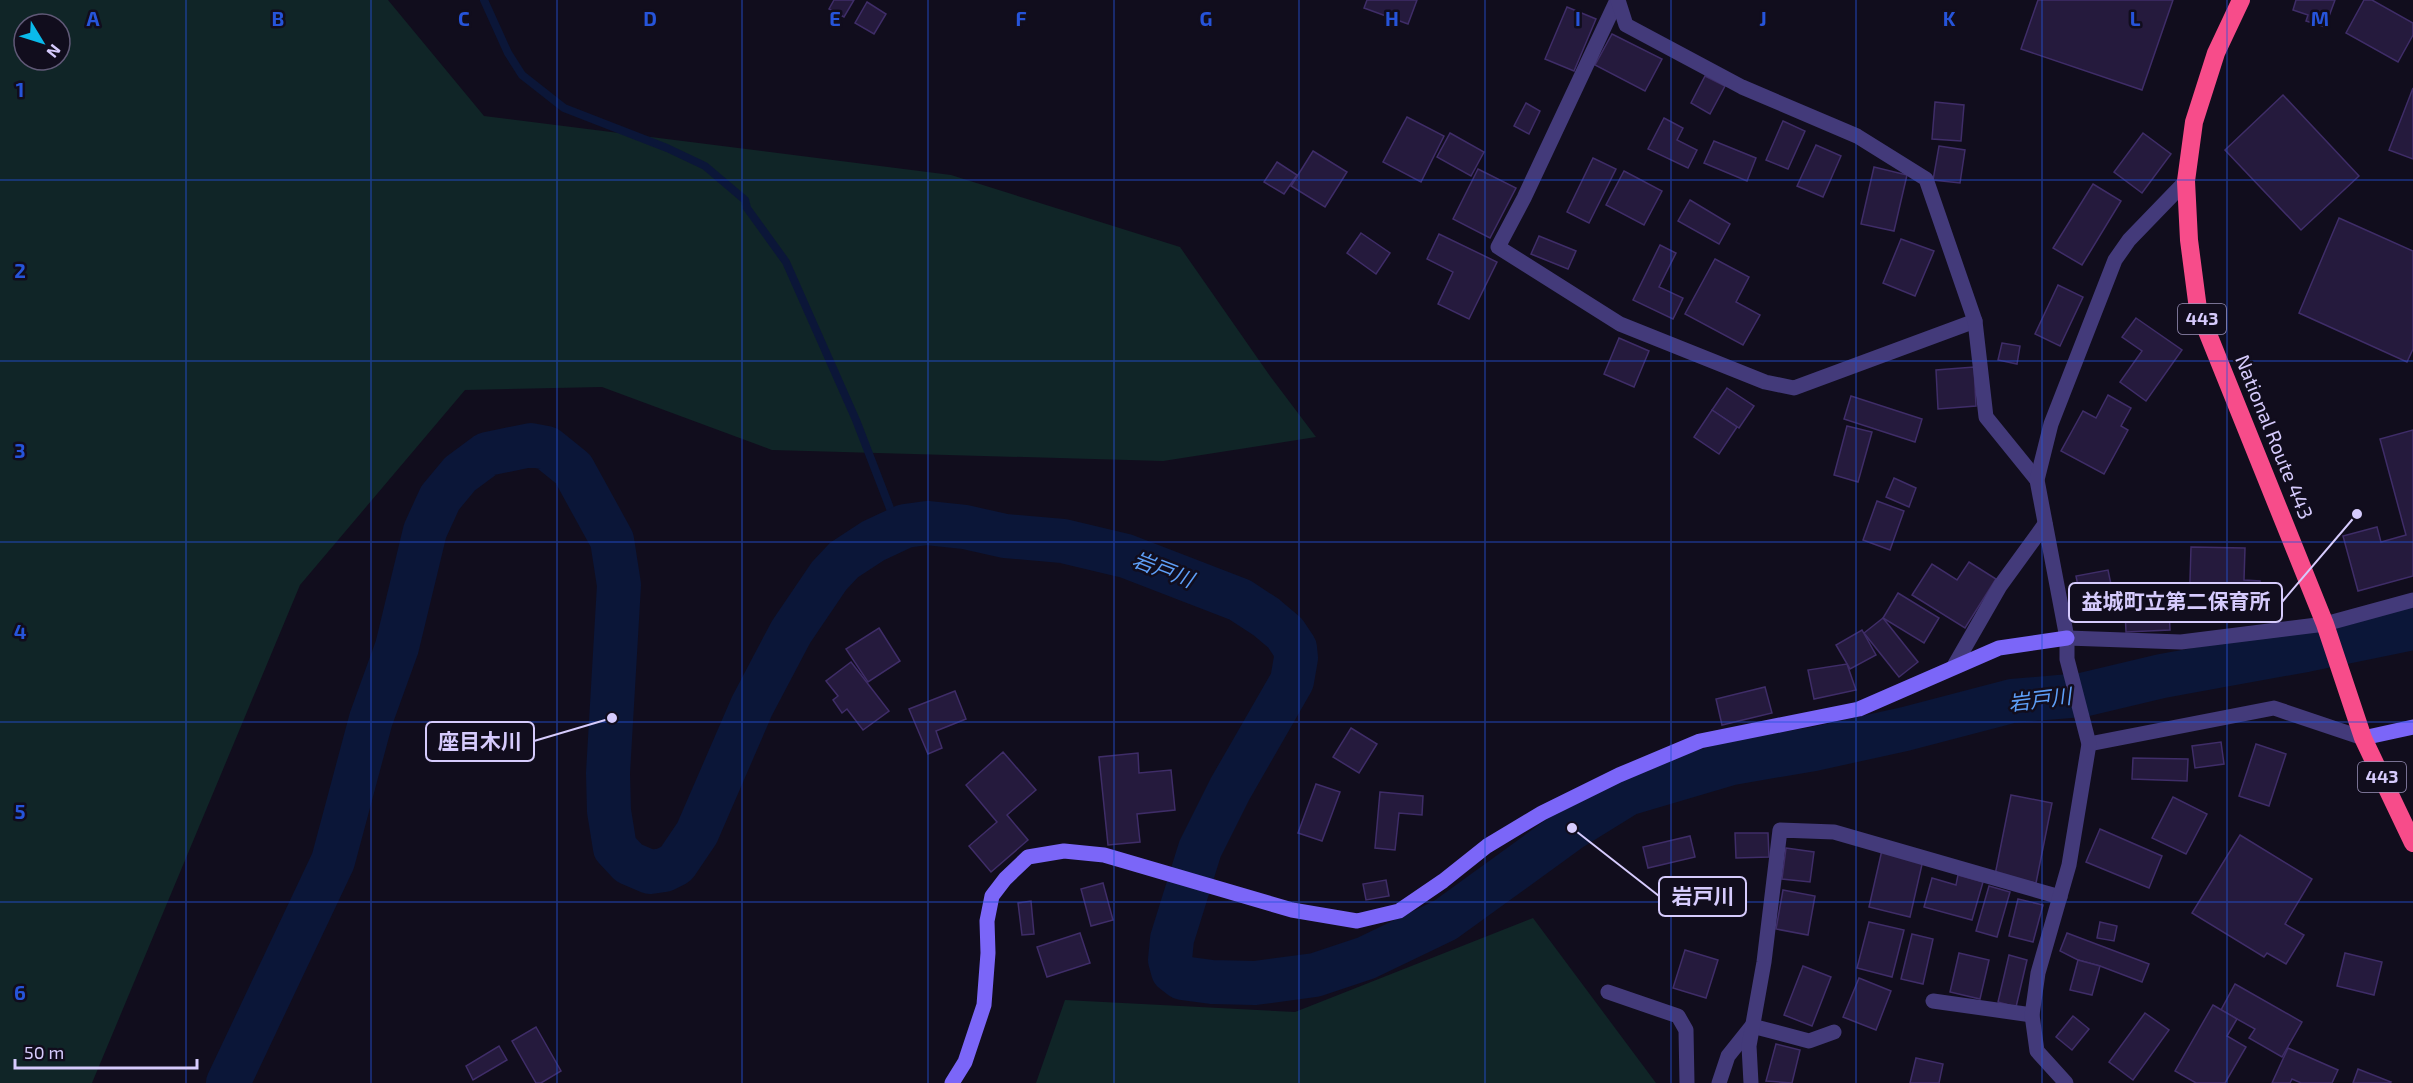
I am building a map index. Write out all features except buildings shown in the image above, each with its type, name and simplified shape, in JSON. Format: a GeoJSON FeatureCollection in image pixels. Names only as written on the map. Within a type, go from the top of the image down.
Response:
{"type":"FeatureCollection","features":[{"type":"Feature","properties":{"kind":"highway","name":"National Route 443"},"geometry":{"type":"LineString","coordinates":[[2241,0],[2216,53],[2194,122],[2186,181],[2189,240],[2198,309],[2325,624],[2363,738],[2413,843]]}},
{"type":"Feature","properties":{"kind":"street"},"geometry":{"type":"LineString","coordinates":[[1618,0],[1524,198],[1498,247],[1620,324],[1765,382],[1794,388],[1975,321]]}},
{"type":"Feature","properties":{"kind":"street"},"geometry":{"type":"LineString","coordinates":[[1618,0],[1626,25],[1742,87],[1857,136],[1926,179],[1975,321],[1986,417],[2037,480]]}},
{"type":"Feature","properties":{"kind":"street"},"geometry":{"type":"LineString","coordinates":[[2066,1083],[2037,1051],[2032,1015],[2038,973],[2069,865],[2089,744],[2067,659],[2067,638],[2037,480],[2051,424],[2115,260],[2129,240],[2186,181]]}},
{"type":"Feature","properties":{"kind":"street"},"geometry":{"type":"LineString","coordinates":[[1954,666],[2000,586],[2046,524]]}},
{"type":"Feature","properties":{"kind":"street"},"geometry":{"type":"LineString","coordinates":[[952,1083],[965,1062],[984,1005],[988,953],[987,921],[992,896],[1005,879],[1028,858],[1064,851],[1104,855],[1292,910],[1357,921],[1399,911],[1443,881],[1487,846],[1542,813],[1619,775],[1700,741],[1859,709],[1999,648],[2067,638],[2181,642],[2325,624],[2413,600]]}},
{"type":"Feature","properties":{"kind":"street"},"geometry":{"type":"LineString","coordinates":[[2089,744],[2274,708],[2363,738],[2413,727]]}},
{"type":"Feature","properties":{"kind":"street"},"geometry":{"type":"LineString","coordinates":[[1751,1083],[1749,1046],[1764,962],[1780,830],[1834,832],[2060,897]]}},
{"type":"Feature","properties":{"kind":"street"},"geometry":{"type":"LineString","coordinates":[[1608,992],[1678,1016],[1686,1030],[1687,1083]]}},
{"type":"Feature","properties":{"kind":"street"},"geometry":{"type":"LineString","coordinates":[[1933,1001],[2032,1015]]}},
{"type":"Feature","properties":{"kind":"street"},"geometry":{"type":"LineString","coordinates":[[1752,1026],[1809,1041],[1834,1032]]}},
{"type":"Feature","properties":{"kind":"street"},"geometry":{"type":"LineString","coordinates":[[1719,1083],[1728,1056],[1752,1026]]}},
{"type":"Feature","properties":{"kind":"green space"},"geometry":{"type":"Polygon","coordinates":[[[0,0],[388,0],[484,116],[951,175],[1180,247],[1270,376],[1316,437],[1163,461],[772,450],[602,387],[465,390],[300,585],[92,1083],[0,1083],[0,0]]]}},
{"type":"Feature","properties":{"kind":"green space"},"geometry":{"type":"Polygon","coordinates":[[[1533,918],[1656,1083],[1036,1083],[1065,1000],[1295,1012],[1533,918]]]}},
{"type":"Feature","properties":{"kind":"waterway"},"geometry":{"type":"LineString","coordinates":[[484,0],[508,53],[522,75],[564,108],[667,148],[705,166],[745,200],[747,208],[786,262],[856,420],[898,529]]}},
{"type":"Feature","properties":{"kind":"waterway","name":"岩戸川"},"geometry":{"type":"LineString","coordinates":[[228,1083],[333,861],[371,719],[397,647],[425,531],[440,498],[460,474],[487,454],[531,445],[547,448],[573,469],[612,540],[619,585],[608,773],[609,811],[615,848],[629,863],[650,872],[664,870],[676,864],[697,833],[752,706],[791,632],[829,576],[844,560],[873,541],[905,526],[927,523],[965,527],[1005,536],[1063,541],[1126,556],[1240,600],[1266,617],[1285,633],[1295,648],[1296,658],[1292,681],[1230,789],[1200,849],[1172,939],[1170,960],[1173,971],[1182,978],[1212,982],[1255,983],[1315,975],[1366,958],[1445,920],[1572,828],[1627,794],[1732,763],[1814,749],[1905,729],[2012,701],[2082,695],[2162,676],[2413,628]]}},
{"type":"Feature","properties":{"kind":"place","name":"益城町立第二保育所"},"geometry":{"type":"Point","coordinates":[2357,514]}},
{"type":"Feature","properties":{"kind":"place","name":"座目木川"},"geometry":{"type":"Point","coordinates":[612,718]}},
{"type":"Feature","properties":{"kind":"place","name":"岩戸川"},"geometry":{"type":"Point","coordinates":[1572,828]}}]}
